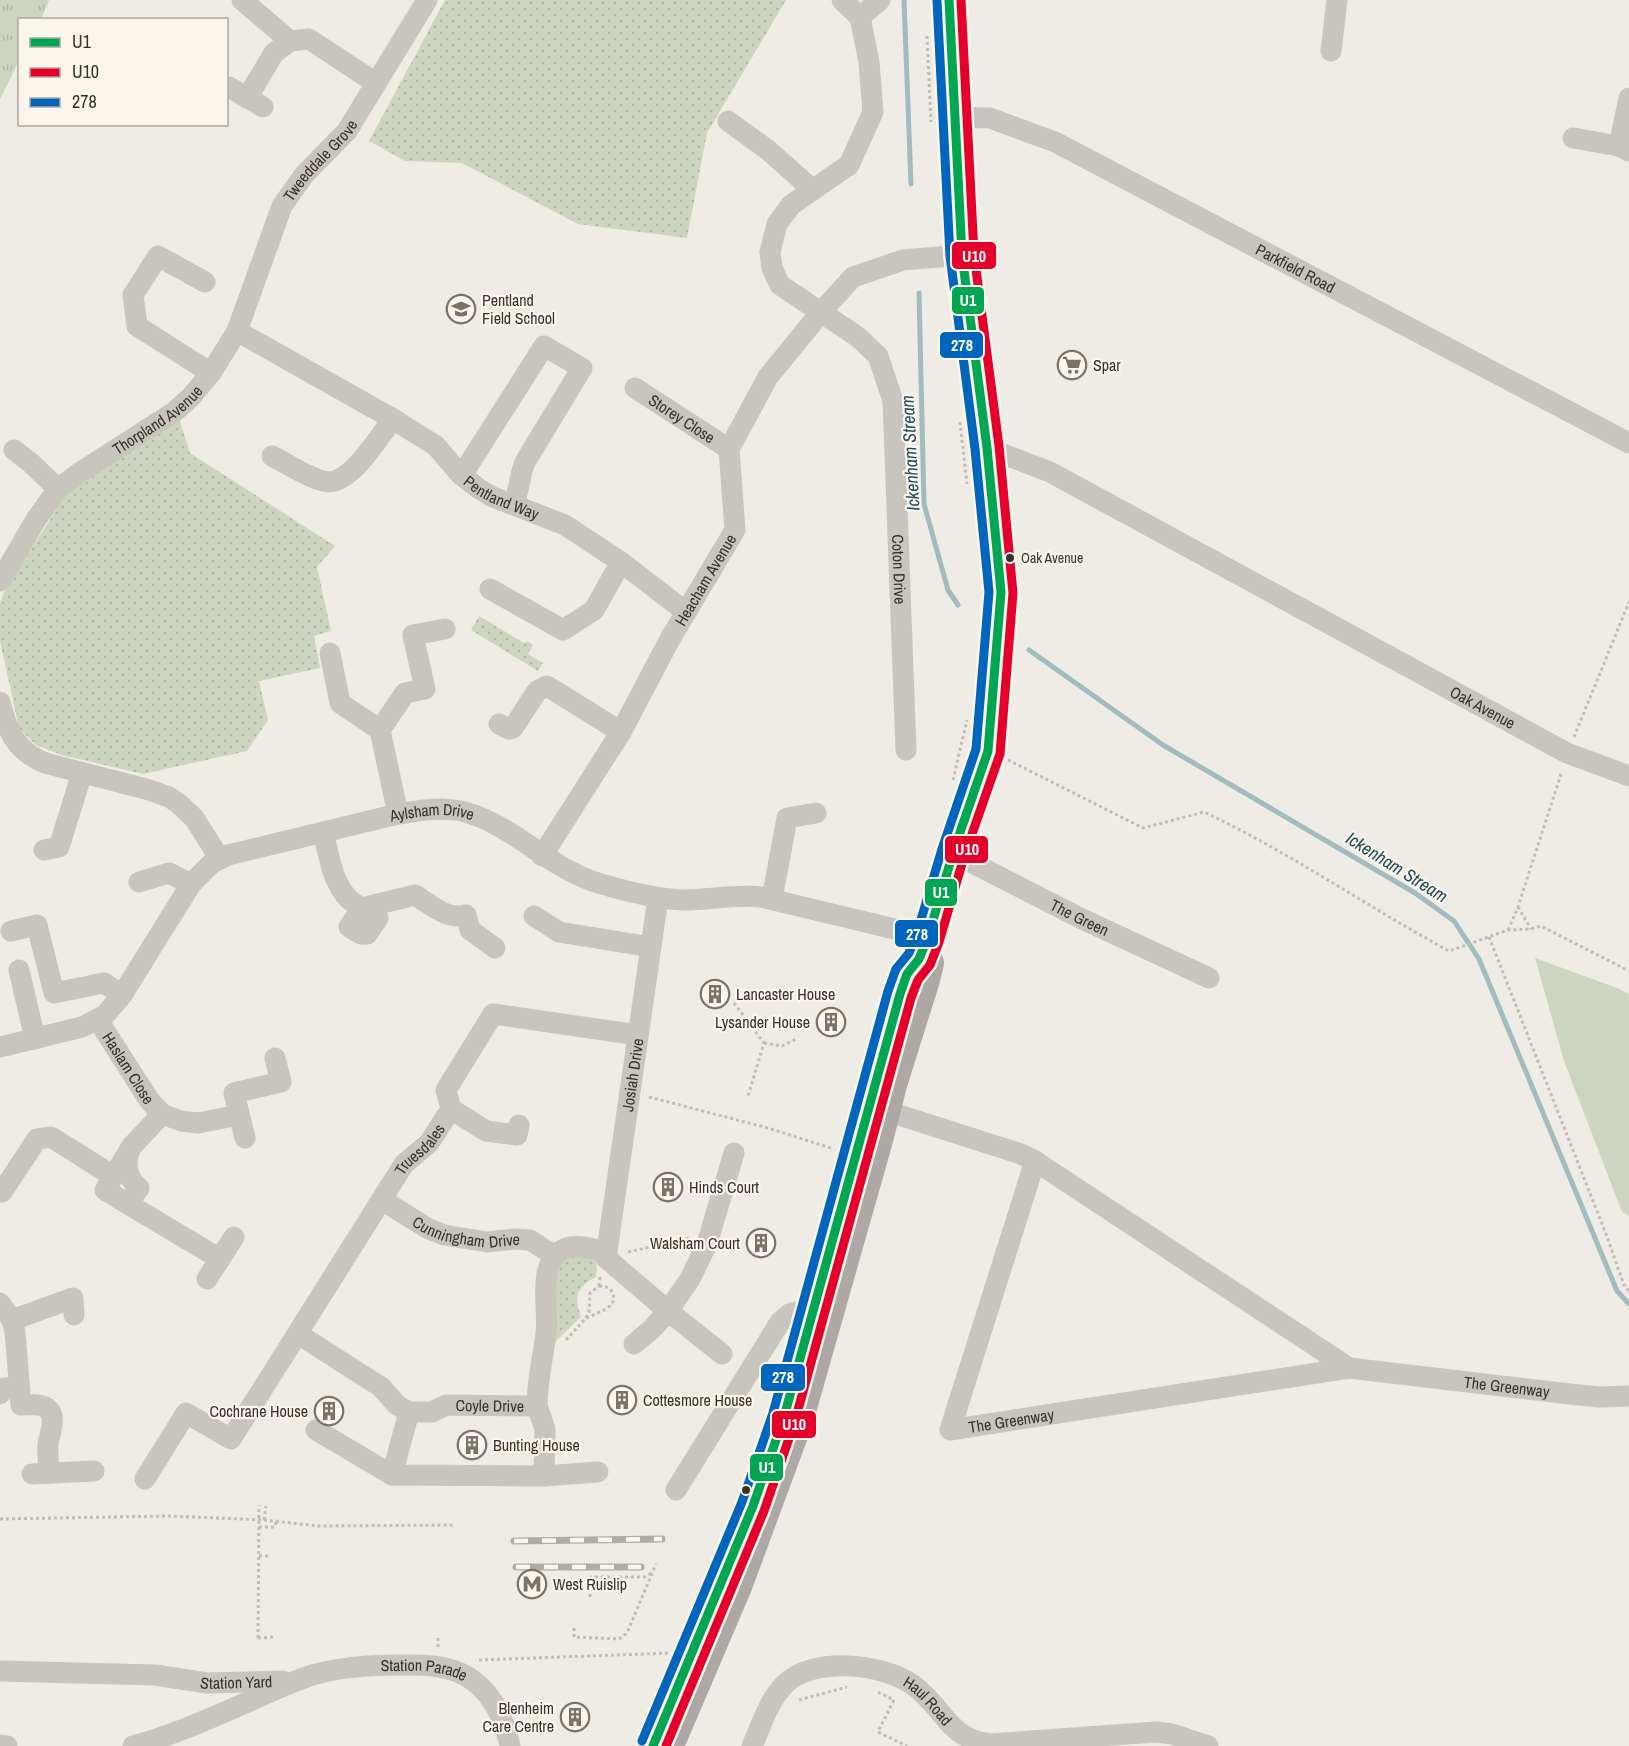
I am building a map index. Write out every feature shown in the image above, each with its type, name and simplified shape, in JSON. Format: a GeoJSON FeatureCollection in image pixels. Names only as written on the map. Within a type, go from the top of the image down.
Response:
{"type":"FeatureCollection","features":[{"type":"Feature","properties":{"kind":"main road"},"geometry":{"type":"LineString","coordinates":[[653,1746],[684,1694],[739,1587],[815,1309],[878,1108],[927,980],[931,963],[926,950],[928,937],[953,853],[988,751],[1001,592],[987,448],[962,255],[949,0]]}},
{"type":"Feature","properties":{"kind":"main road"},"geometry":{"type":"LineString","coordinates":[[760,1510],[800,1422],[878,1108]]}},
{"type":"Feature","properties":{"kind":"main road"},"geometry":{"type":"LineString","coordinates":[[671,1746],[684,1694]]}},
{"type":"Feature","properties":{"kind":"street"},"geometry":{"type":"LineString","coordinates":[[242,0],[290,42]]}},
{"type":"Feature","properties":{"kind":"street","name":"Tweeddale Grove"},"geometry":{"type":"LineString","coordinates":[[237,331],[282,206],[304,175],[347,131],[427,0]]}},
{"type":"Feature","properties":{"kind":"street"},"geometry":{"type":"LineString","coordinates":[[842,0],[860,16],[880,0]]}},
{"type":"Feature","properties":{"kind":"street"},"geometry":{"type":"LineString","coordinates":[[1331,51],[1337,0]]}},
{"type":"Feature","properties":{"kind":"street","name":"Coton Drive"},"geometry":{"type":"LineString","coordinates":[[860,16],[873,112],[849,165],[791,205],[777,224],[770,252],[772,268],[780,285],[858,337],[878,356],[893,401],[906,750]]}},
{"type":"Feature","properties":{"kind":"street"},"geometry":{"type":"LineString","coordinates":[[229,87],[255,102],[274,53],[290,42],[309,39],[376,83]]}},
{"type":"Feature","properties":{"kind":"street"},"geometry":{"type":"LineString","coordinates":[[1573,138],[1624,149],[1629,98]]}},
{"type":"Feature","properties":{"kind":"street","name":"Parkfield Road"},"geometry":{"type":"LineString","coordinates":[[955,117],[990,118],[1055,142],[1629,443]]}},
{"type":"Feature","properties":{"kind":"street"},"geometry":{"type":"LineString","coordinates":[[728,121],[768,150],[813,190]]}},
{"type":"Feature","properties":{"kind":"street"},"geometry":{"type":"LineString","coordinates":[[729,449],[768,376],[853,277],[903,260],[962,255]]}},
{"type":"Feature","properties":{"kind":"street"},"geometry":{"type":"LineString","coordinates":[[205,282],[158,256],[133,295],[137,326],[211,373]]}},
{"type":"Feature","properties":{"kind":"street","name":"Thorpland Avenue"},"geometry":{"type":"LineString","coordinates":[[0,581],[37,518],[58,489],[174,412],[190,398],[211,373],[237,331]]}},
{"type":"Feature","properties":{"kind":"street","name":"Pentland Way"},"geometry":{"type":"LineString","coordinates":[[237,331],[393,419],[436,446],[462,475],[486,493],[565,525],[621,562],[686,612]]}},
{"type":"Feature","properties":{"kind":"street"},"geometry":{"type":"LineString","coordinates":[[462,475],[544,346],[582,368],[525,462],[521,472],[519,491],[513,504]]}},
{"type":"Feature","properties":{"kind":"street","name":"Storey Close"},"geometry":{"type":"LineString","coordinates":[[635,388],[729,449]]}},
{"type":"Feature","properties":{"kind":"street"},"geometry":{"type":"LineString","coordinates":[[272,456],[324,482],[339,480],[350,474],[393,419]]}},
{"type":"Feature","properties":{"kind":"street","name":"Oak Avenue"},"geometry":{"type":"LineString","coordinates":[[987,448],[1050,472],[1567,753],[1629,776]]}},
{"type":"Feature","properties":{"kind":"street","name":"Heacham Avenue"},"geometry":{"type":"LineString","coordinates":[[542,856],[621,732],[670,639],[735,530],[729,449]]}},
{"type":"Feature","properties":{"kind":"street"},"geometry":{"type":"LineString","coordinates":[[14,450],[58,489]]}},
{"type":"Feature","properties":{"kind":"street"},"geometry":{"type":"LineString","coordinates":[[490,589],[563,630],[594,610],[621,562]]}},
{"type":"Feature","properties":{"kind":"street"},"geometry":{"type":"LineString","coordinates":[[380,730],[405,693],[425,689],[413,635],[445,629]]}},
{"type":"Feature","properties":{"kind":"street"},"geometry":{"type":"LineString","coordinates":[[330,653],[340,703],[380,730],[398,814]]}},
{"type":"Feature","properties":{"kind":"street"},"geometry":{"type":"LineString","coordinates":[[499,724],[508,729],[513,728],[537,691],[547,686],[621,732]]}},
{"type":"Feature","properties":{"kind":"street"},"geometry":{"type":"LineString","coordinates":[[0,702],[10,735],[25,752],[45,764],[146,789],[178,803],[194,818],[220,859]]}},
{"type":"Feature","properties":{"kind":"street"},"geometry":{"type":"LineString","coordinates":[[44,850],[59,847],[82,773]]}},
{"type":"Feature","properties":{"kind":"street","name":"Aylsham Drive"},"geometry":{"type":"LineString","coordinates":[[0,1047],[75,1029],[98,1020],[111,1009],[122,996],[191,884],[206,868],[220,859],[249,849],[398,814],[438,809],[465,812],[490,823],[542,856],[583,878],[658,898],[683,900],[739,896],[772,899],[928,937]]}},
{"type":"Feature","properties":{"kind":"street"},"geometry":{"type":"LineString","coordinates":[[772,899],[787,818],[816,813]]}},
{"type":"Feature","properties":{"kind":"street"},"geometry":{"type":"LineString","coordinates":[[323,832],[338,885],[349,899],[362,908],[415,895],[449,915],[456,917],[466,915],[470,930],[495,948]]}},
{"type":"Feature","properties":{"kind":"street","name":"The Green"},"geometry":{"type":"LineString","coordinates":[[953,853],[1080,918],[1209,978]]}},
{"type":"Feature","properties":{"kind":"street"},"geometry":{"type":"LineString","coordinates":[[139,882],[169,873],[191,884]]}},
{"type":"Feature","properties":{"kind":"street","name":"Josiah Drive"},"geometry":{"type":"LineString","coordinates":[[604,1262],[658,898]]}},
{"type":"Feature","properties":{"kind":"street"},"geometry":{"type":"LineString","coordinates":[[534,916],[559,932],[651,947]]}},
{"type":"Feature","properties":{"kind":"street"},"geometry":{"type":"LineString","coordinates":[[11,931],[37,925],[54,993],[104,983],[122,996]]}},
{"type":"Feature","properties":{"kind":"street"},"geometry":{"type":"LineString","coordinates":[[19,970],[35,1039]]}},
{"type":"Feature","properties":{"kind":"street","name":"Truesdales"},"geometry":{"type":"LineString","coordinates":[[145,1479],[186,1413],[231,1439],[404,1164],[429,1143],[451,1108],[446,1090],[493,1014],[638,1035]]}},
{"type":"Feature","properties":{"kind":"street","name":"Haslam Close"},"geometry":{"type":"LineString","coordinates":[[98,1020],[149,1100],[162,1114],[181,1121],[198,1123],[239,1115]]}},
{"type":"Feature","properties":{"kind":"street"},"geometry":{"type":"LineString","coordinates":[[245,1138],[234,1093],[281,1082],[275,1058]]}},
{"type":"Feature","properties":{"kind":"street"},"geometry":{"type":"LineString","coordinates":[[451,1108],[486,1131],[517,1135],[519,1125]]}},
{"type":"Feature","properties":{"kind":"street","name":"The Greenway"},"geometry":{"type":"LineString","coordinates":[[878,1108],[1021,1154],[1035,1161],[1349,1368]]}},
{"type":"Feature","properties":{"kind":"street","name":"Haslam Close"},"geometry":{"type":"LineString","coordinates":[[113,1176],[132,1146],[162,1114]]}},
{"type":"Feature","properties":{"kind":"street"},"geometry":{"type":"LineString","coordinates":[[2,1192],[36,1139],[51,1137],[113,1176],[105,1190],[220,1259]]}},
{"type":"Feature","properties":{"kind":"street"},"geometry":{"type":"LineString","coordinates":[[128,1204],[139,1188],[131,1180],[127,1169],[127,1158],[132,1146]]}},
{"type":"Feature","properties":{"kind":"street"},"geometry":{"type":"LineString","coordinates":[[634,1344],[668,1311],[699,1263],[711,1233],[734,1153]]}},
{"type":"Feature","properties":{"kind":"street","name":"The Greenway"},"geometry":{"type":"LineString","coordinates":[[1035,1161],[951,1430],[1349,1368],[1578,1395],[1629,1396]]}},
{"type":"Feature","properties":{"kind":"street","name":"Cunningham Drive"},"geometry":{"type":"LineString","coordinates":[[382,1200],[435,1232],[487,1242],[530,1240],[555,1256]]}},
{"type":"Feature","properties":{"kind":"street"},"geometry":{"type":"LineString","coordinates":[[207,1279],[234,1237]]}},
{"type":"Feature","properties":{"kind":"street"},"geometry":{"type":"LineString","coordinates":[[555,1256],[559,1251],[572,1247],[604,1262],[722,1354]]}},
{"type":"Feature","properties":{"kind":"street","name":"Coyle Drive"},"geometry":{"type":"LineString","coordinates":[[409,1412],[432,1412],[447,1406],[537,1407],[537,1382],[547,1332],[545,1290],[549,1268],[555,1256]]}},
{"type":"Feature","properties":{"kind":"street"},"geometry":{"type":"LineString","coordinates":[[74,1315],[73,1298],[6,1311],[15,1332],[13,1395],[41,1404],[50,1411],[52,1428],[41,1474],[94,1471]]}},
{"type":"Feature","properties":{"kind":"street"},"geometry":{"type":"LineString","coordinates":[[676,1490],[780,1322],[791,1313],[815,1309]]}},
{"type":"Feature","properties":{"kind":"street"},"geometry":{"type":"LineString","coordinates":[[298,1334],[381,1387],[397,1405],[409,1412],[392,1475]]}},
{"type":"Feature","properties":{"kind":"street"},"geometry":{"type":"LineString","coordinates":[[537,1407],[545,1429],[544,1476]]}},
{"type":"Feature","properties":{"kind":"street"},"geometry":{"type":"LineString","coordinates":[[316,1430],[392,1475],[544,1476],[598,1472]]}},
{"type":"Feature","properties":{"kind":"street","name":"Station Parade"},"geometry":{"type":"LineString","coordinates":[[296,1680],[357,1666],[437,1666],[449,1669],[467,1676],[488,1694],[499,1712],[510,1746]]}},
{"type":"Feature","properties":{"kind":"street","name":"Haul Road"},"geometry":{"type":"LineString","coordinates":[[752,1746],[775,1696],[785,1684],[798,1675],[832,1666],[873,1668],[900,1678],[922,1693],[962,1736],[976,1742],[1026,1744],[1156,1732],[1172,1734],[1208,1746]]}},
{"type":"Feature","properties":{"kind":"street","name":"Station Yard"},"geometry":{"type":"LineString","coordinates":[[0,1671],[155,1675],[207,1683],[296,1680]]}},
{"type":"Feature","properties":{"kind":"street","name":"Station Yard"},"geometry":{"type":"LineString","coordinates":[[133,1746],[189,1728],[296,1680]]}},
{"type":"Feature","properties":{"kind":"street"},"geometry":{"type":"LineString","coordinates":[[0,1745],[7,1746]]}},
{"type":"Feature","properties":{"kind":"path"},"geometry":{"type":"LineString","coordinates":[[960,422],[967,491]]}},
{"type":"Feature","properties":{"kind":"path"},"geometry":{"type":"LineString","coordinates":[[1508,930],[1518,907],[1567,753],[1629,602]]}},
{"type":"Feature","properties":{"kind":"path"},"geometry":{"type":"LineString","coordinates":[[952,784],[969,710]]}},
{"type":"Feature","properties":{"kind":"path"},"geometry":{"type":"LineString","coordinates":[[988,751],[1081,795],[1143,828],[1204,812],[1306,865],[1449,951],[1508,930],[1541,926],[1629,971]]}},
{"type":"Feature","properties":{"kind":"path"},"geometry":{"type":"LineString","coordinates":[[1518,907],[1531,929]]}},
{"type":"Feature","properties":{"kind":"path"},"geometry":{"type":"LineString","coordinates":[[1489,937],[1606,1234],[1624,1286],[1629,1291]]}},
{"type":"Feature","properties":{"kind":"path"},"geometry":{"type":"LineString","coordinates":[[734,1003],[764,1043],[782,1046],[796,1039]]}},
{"type":"Feature","properties":{"kind":"path"},"geometry":{"type":"LineString","coordinates":[[748,1096],[764,1043]]}},
{"type":"Feature","properties":{"kind":"path"},"geometry":{"type":"LineString","coordinates":[[630,1092],[768,1128],[838,1150]]}},
{"type":"Feature","properties":{"kind":"path"},"geometry":{"type":"LineString","coordinates":[[564,1343],[589,1312],[590,1293],[600,1286],[604,1262],[711,1233]]}},
{"type":"Feature","properties":{"kind":"path"},"geometry":{"type":"LineString","coordinates":[[585,1319],[608,1309],[613,1302],[611,1290],[600,1286]]}},
{"type":"Feature","properties":{"kind":"path"},"geometry":{"type":"LineString","coordinates":[[259,1505],[258,1638],[275,1637]]}},
{"type":"Feature","properties":{"kind":"path"},"geometry":{"type":"LineString","coordinates":[[264,1520],[266,1506]]}},
{"type":"Feature","properties":{"kind":"path"},"geometry":{"type":"LineString","coordinates":[[0,1518],[168,1516],[264,1520],[319,1526],[454,1525]]}},
{"type":"Feature","properties":{"kind":"path"},"geometry":{"type":"LineString","coordinates":[[259,1527],[275,1527],[276,1522]]}},
{"type":"Feature","properties":{"kind":"path"},"geometry":{"type":"LineString","coordinates":[[259,1556],[271,1556]]}},
{"type":"Feature","properties":{"kind":"path"},"geometry":{"type":"LineString","coordinates":[[574,1628],[574,1637],[619,1639],[627,1633],[656,1564]]}},
{"type":"Feature","properties":{"kind":"path"},"geometry":{"type":"LineString","coordinates":[[590,1597],[591,1575],[644,1577],[652,1574]]}},
{"type":"Feature","properties":{"kind":"path"},"geometry":{"type":"LineString","coordinates":[[438,1638],[438,1649]]}},
{"type":"Feature","properties":{"kind":"path"},"geometry":{"type":"LineString","coordinates":[[475,1660],[678,1653]]}},
{"type":"Feature","properties":{"kind":"path"},"geometry":{"type":"LineString","coordinates":[[795,1701],[849,1686]]}},
{"type":"Feature","properties":{"kind":"path"},"geometry":{"type":"LineString","coordinates":[[877,1692],[894,1700],[878,1732],[907,1746]]}},
{"type":"Feature","properties":{"kind":"green space"},"geometry":{"type":"Polygon","coordinates":[[[0,0],[49,0],[41,18],[18,18],[18,63],[0,99],[0,0]]]}},
{"type":"Feature","properties":{"kind":"green space"},"geometry":{"type":"Polygon","coordinates":[[[445,0],[786,0],[707,133],[687,238],[578,224],[462,163],[405,161],[369,141],[445,0]]]}},
{"type":"Feature","properties":{"kind":"green space"},"geometry":{"type":"Polygon","coordinates":[[[179,418],[190,453],[335,546],[317,567],[331,631],[314,636],[320,668],[259,681],[268,720],[247,751],[143,774],[62,755],[36,745],[19,728],[0,641],[0,604],[4,592],[68,491],[179,418]]]}},
{"type":"Feature","properties":{"kind":"green space"},"geometry":{"type":"Polygon","coordinates":[[[479,616],[524,643],[527,641],[533,645],[528,654],[543,663],[538,671],[471,630],[479,616]]]}},
{"type":"Feature","properties":{"kind":"green space"},"geometry":{"type":"Polygon","coordinates":[[[1535,958],[1629,994],[1629,1216],[1622,1212],[1564,1061],[1535,958]]]}},
{"type":"Feature","properties":{"kind":"green space"},"geometry":{"type":"Polygon","coordinates":[[[572,1254],[597,1260],[596,1277],[584,1285],[578,1293],[581,1317],[555,1342],[554,1268],[572,1254]]]}},
{"type":"Feature","properties":{"kind":"waterway","name":"Ickenham Stream"},"geometry":{"type":"LineString","coordinates":[[904,0],[911,184]]}},
{"type":"Feature","properties":{"kind":"waterway","name":"Ickenham Stream"},"geometry":{"type":"LineString","coordinates":[[919,293],[924,504],[948,590],[958,605]]}},
{"type":"Feature","properties":{"kind":"waterway","name":"Ickenham Stream"},"geometry":{"type":"LineString","coordinates":[[1029,650],[1163,745],[1415,893],[1454,921],[1479,959],[1617,1291],[1629,1304]]}},
{"type":"Feature","properties":{"kind":"railway"},"geometry":{"type":"LineString","coordinates":[[514,1541],[662,1539]]}},
{"type":"Feature","properties":{"kind":"railway"},"geometry":{"type":"LineString","coordinates":[[516,1567],[641,1567]]}},
{"type":"Feature","properties":{"kind":"transit line","name":"U1"},"geometry":{"type":"LineString","coordinates":[[653,1746],[753,1506],[784,1417],[900,994],[907,974],[919,959],[928,937],[953,853],[988,751],[1001,592],[987,448],[962,255],[949,0]]}},
{"type":"Feature","properties":{"kind":"transit line","name":"U10"},"geometry":{"type":"LineString","coordinates":[[666,1746],[764,1511],[795,1421],[911,998],[918,980],[930,965],[939,942],[964,857],[1000,754],[1013,593],[999,446],[974,254],[961,0]]}},
{"type":"Feature","properties":{"kind":"transit line","name":"278"},"geometry":{"type":"LineString","coordinates":[[642,1741],[742,1502],[773,1413],[888,991],[896,969],[909,953],[917,933],[942,849],[976,749],[989,592],[975,449],[950,256],[937,1]]}},
{"type":"Feature","properties":{"kind":"place","name":"Pentland Field School"},"geometry":{"type":"Point","coordinates":[461,309]}},
{"type":"Feature","properties":{"kind":"place","name":"Spar"},"geometry":{"type":"Point","coordinates":[1072,365]}},
{"type":"Feature","properties":{"kind":"place","name":"Oak Avenue"},"geometry":{"type":"Point","coordinates":[1010,558]}},
{"type":"Feature","properties":{"kind":"place","name":"Lancaster House"},"geometry":{"type":"Point","coordinates":[715,994]}},
{"type":"Feature","properties":{"kind":"place","name":"Lysander House"},"geometry":{"type":"Point","coordinates":[831,1022]}},
{"type":"Feature","properties":{"kind":"place","name":"Hinds Court"},"geometry":{"type":"Point","coordinates":[668,1187]}},
{"type":"Feature","properties":{"kind":"place","name":"Walsham Court"},"geometry":{"type":"Point","coordinates":[761,1243]}},
{"type":"Feature","properties":{"kind":"place","name":"Cottesmore House"},"geometry":{"type":"Point","coordinates":[622,1400]}},
{"type":"Feature","properties":{"kind":"place","name":"Cochrane House"},"geometry":{"type":"Point","coordinates":[329,1411]}},
{"type":"Feature","properties":{"kind":"place","name":"Bunting House"},"geometry":{"type":"Point","coordinates":[472,1445]}},
{"type":"Feature","properties":{"kind":"place","name":"West Ruislip"},"geometry":{"type":"Point","coordinates":[532,1584]}},
{"type":"Feature","properties":{"kind":"place","name":"Blenheim Care Centre"},"geometry":{"type":"Point","coordinates":[575,1717]}}]}
